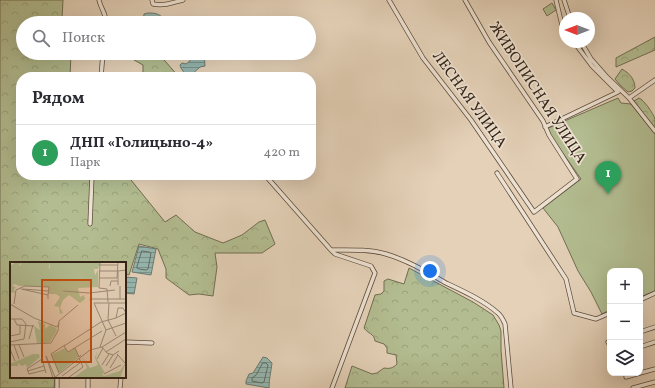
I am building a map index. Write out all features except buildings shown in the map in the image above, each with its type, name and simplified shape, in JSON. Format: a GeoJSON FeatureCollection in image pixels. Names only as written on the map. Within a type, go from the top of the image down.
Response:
{"type":"FeatureCollection","features":[{"type":"Feature","properties":{"kind":"street"},"geometry":{"type":"LineString","coordinates":[[99,0],[100,6],[106,16]]}},
{"type":"Feature","properties":{"kind":"street"},"geometry":{"type":"LineString","coordinates":[[152,0],[153,4],[168,5],[183,0]]}},
{"type":"Feature","properties":{"kind":"street","name":"ЛЕСНАЯ УЛИЦА"},"geometry":{"type":"LineString","coordinates":[[389,0],[423,58],[471,120],[534,212],[577,179]]}},
{"type":"Feature","properties":{"kind":"street","name":"ЖИВОПИСНАЯ УЛИЦА"},"geometry":{"type":"LineString","coordinates":[[465,0],[489,42],[539,116],[549,135],[577,179]]}},
{"type":"Feature","properties":{"kind":"street"},"geometry":{"type":"LineString","coordinates":[[556,0],[559,12]]}},
{"type":"Feature","properties":{"kind":"street"},"geometry":{"type":"LineString","coordinates":[[564,0],[568,12]]}},
{"type":"Feature","properties":{"kind":"street"},"geometry":{"type":"LineString","coordinates":[[545,127],[618,92],[592,66],[578,48]]}},
{"type":"Feature","properties":{"kind":"street"},"geometry":{"type":"LineString","coordinates":[[585,48],[591,59],[629,98],[655,131]]}},
{"type":"Feature","properties":{"kind":"street"},"geometry":{"type":"LineString","coordinates":[[101,72],[102,60]]}},
{"type":"Feature","properties":{"kind":"street"},"geometry":{"type":"LineString","coordinates":[[629,98],[655,80]]}},
{"type":"Feature","properties":{"kind":"street"},"geometry":{"type":"LineString","coordinates":[[497,173],[566,279],[574,313],[596,319],[607,314]]}},
{"type":"Feature","properties":{"kind":"street"},"geometry":{"type":"LineString","coordinates":[[90,224],[92,180]]}},
{"type":"Feature","properties":{"kind":"street"},"geometry":{"type":"LineString","coordinates":[[269,180],[335,254],[371,266],[375,274],[332,388]]}},
{"type":"Feature","properties":{"kind":"street"},"geometry":{"type":"LineString","coordinates":[[331,250],[371,251],[386,254],[409,262],[472,296],[498,313],[503,318],[505,324],[511,388]]}},
{"type":"Feature","properties":{"kind":"street"},"geometry":{"type":"LineString","coordinates":[[643,299],[655,293]]}},
{"type":"Feature","properties":{"kind":"street"},"geometry":{"type":"LineString","coordinates":[[643,331],[655,327]]}},
{"type":"Feature","properties":{"kind":"street"},"geometry":{"type":"LineString","coordinates":[[126,342],[152,343]]}},
{"type":"Feature","properties":{"kind":"street"},"geometry":{"type":"LineString","coordinates":[[643,346],[655,342]]}},
{"type":"Feature","properties":{"kind":"street"},"geometry":{"type":"LineString","coordinates":[[626,377],[655,369]]}},
{"type":"Feature","properties":{"kind":"street"},"geometry":{"type":"LineString","coordinates":[[120,388],[121,378]]}},
{"type":"Feature","properties":{"kind":"street"},"geometry":{"type":"LineString","coordinates":[[633,388],[655,382]]}},
{"type":"Feature","properties":{"kind":"green space"},"geometry":{"type":"Polygon","coordinates":[[[0,0],[63,0],[62,16],[16,16],[16,60],[71,60],[70,72],[16,72],[16,180],[131,180],[165,222],[176,215],[195,232],[223,243],[242,235],[259,222],[265,220],[275,244],[262,253],[215,253],[217,267],[213,296],[199,294],[189,295],[166,278],[166,269],[158,249],[139,244],[129,275],[126,274],[126,262],[10,262],[10,378],[55,378],[54,388],[0,388],[0,0]]]}},
{"type":"Feature","properties":{"kind":"green space"},"geometry":{"type":"Polygon","coordinates":[[[552,3],[556,10],[547,16],[543,9],[552,3]]]}},
{"type":"Feature","properties":{"kind":"green space"},"geometry":{"type":"Polygon","coordinates":[[[655,37],[655,50],[616,67],[616,58],[655,37]]]}},
{"type":"Feature","properties":{"kind":"green space"},"geometry":{"type":"Polygon","coordinates":[[[134,60],[164,60],[175,72],[143,72],[143,65],[134,60]]]}},
{"type":"Feature","properties":{"kind":"green space"},"geometry":{"type":"Polygon","coordinates":[[[622,69],[633,79],[635,88],[632,91],[628,92],[615,79],[622,69]]]}},
{"type":"Feature","properties":{"kind":"green space"},"geometry":{"type":"Polygon","coordinates":[[[618,98],[621,103],[631,104],[655,134],[655,291],[643,296],[643,268],[607,268],[607,312],[602,314],[578,271],[558,227],[543,208],[581,179],[546,129],[618,98]]]}},
{"type":"Feature","properties":{"kind":"green space"},"geometry":{"type":"Polygon","coordinates":[[[639,98],[646,104],[652,113],[655,119],[655,128],[634,103],[634,101],[639,98]]]}},
{"type":"Feature","properties":{"kind":"green space"},"geometry":{"type":"Polygon","coordinates":[[[409,268],[473,302],[493,315],[501,331],[504,388],[345,388],[352,366],[372,374],[377,373],[384,368],[391,368],[397,364],[396,355],[387,353],[387,348],[384,344],[375,341],[373,336],[364,328],[375,295],[381,294],[384,291],[384,281],[388,279],[404,284],[409,268]]]}},
{"type":"Feature","properties":{"kind":"water"},"geometry":{"type":"Polygon","coordinates":[[[148,13],[161,16],[144,16],[144,14],[148,13]]]}},
{"type":"Feature","properties":{"kind":"water"},"geometry":{"type":"Polygon","coordinates":[[[205,60],[205,66],[200,67],[194,72],[184,72],[180,65],[182,63],[186,64],[190,61],[205,60]]]}},
{"type":"Feature","properties":{"kind":"water"},"geometry":{"type":"Polygon","coordinates":[[[139,246],[156,249],[151,275],[132,272],[139,246]]]}},
{"type":"Feature","properties":{"kind":"water"},"geometry":{"type":"Polygon","coordinates":[[[126,277],[137,278],[134,294],[126,293],[126,277]]]}},
{"type":"Feature","properties":{"kind":"water"},"geometry":{"type":"Polygon","coordinates":[[[263,357],[267,358],[272,363],[269,388],[246,384],[249,374],[253,373],[263,357]]]}},
{"type":"Feature","properties":{"kind":"place","name":"ДНП «Голицыно-4»"},"geometry":{"type":"Point","coordinates":[608,194]}}]}
